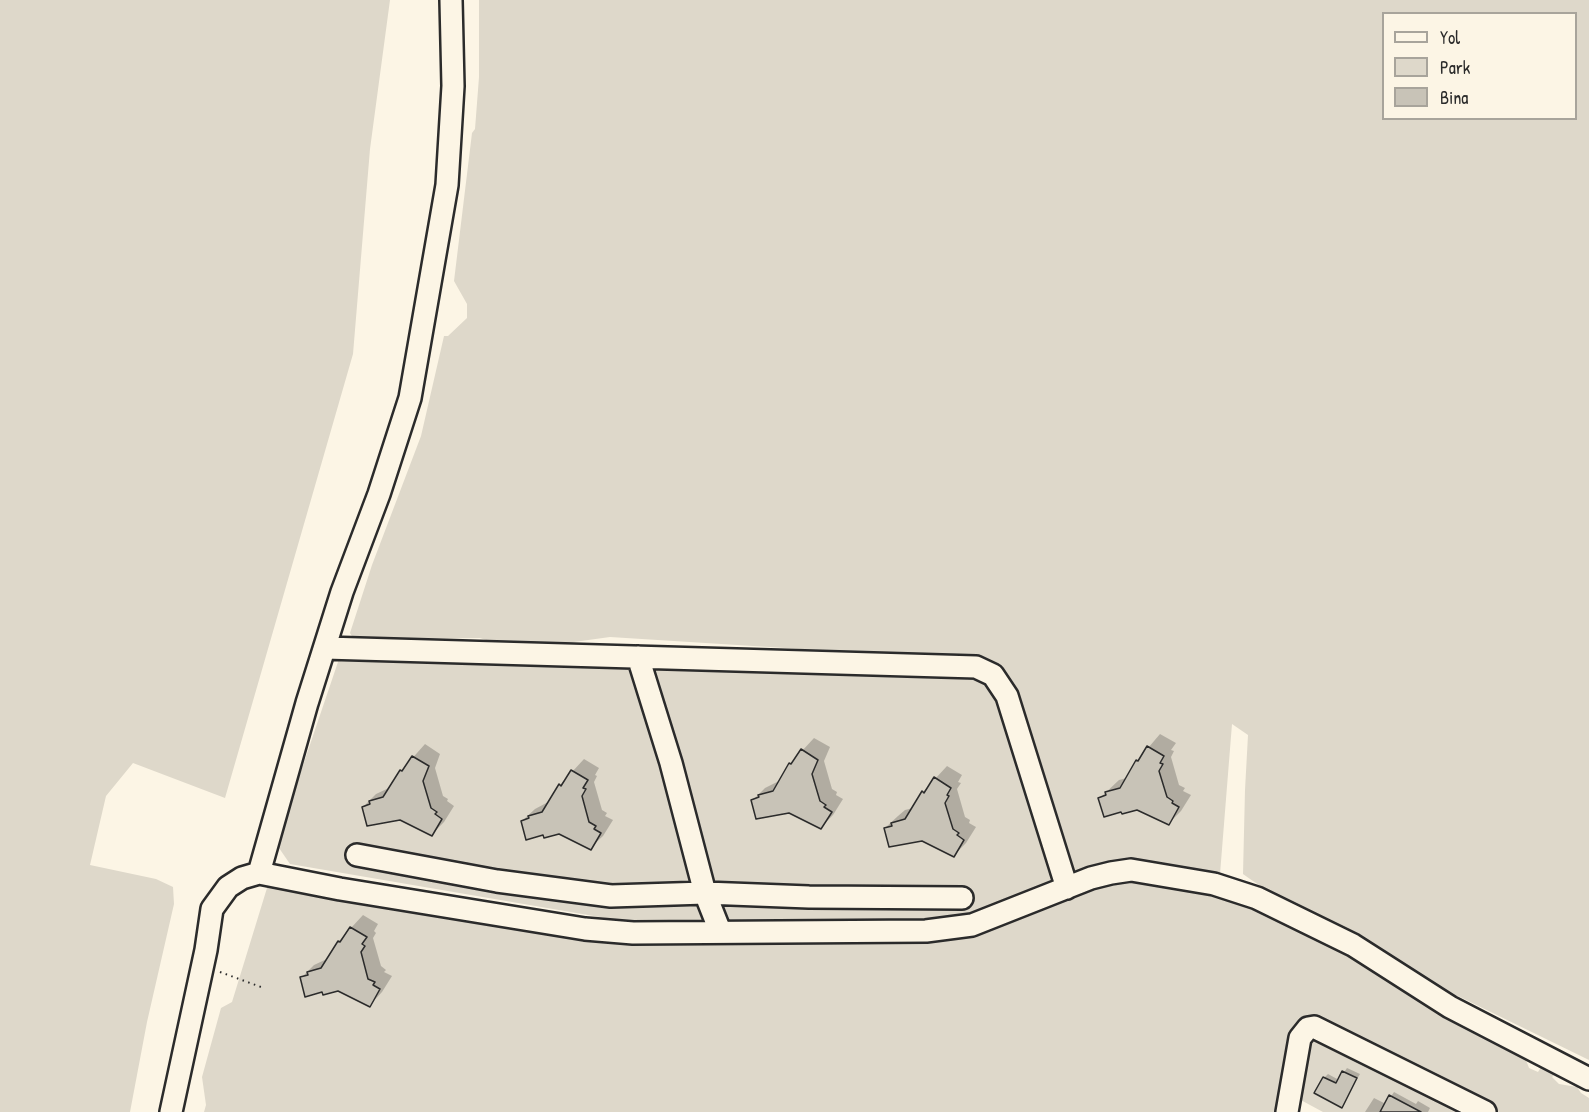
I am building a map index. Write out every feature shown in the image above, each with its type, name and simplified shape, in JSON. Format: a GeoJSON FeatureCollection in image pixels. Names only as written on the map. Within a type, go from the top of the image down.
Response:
{"type":"FeatureCollection","features":[{"type":"Feature","properties":{"kind":"street"},"geometry":{"type":"LineString","coordinates":[[259,873],[342,592],[379,494],[410,398],[447,185],[453,86],[451,0]]}},
{"type":"Feature","properties":{"kind":"street"},"geometry":{"type":"LineString","coordinates":[[325,648],[976,667],[993,675],[1007,696],[1067,888]]}},
{"type":"Feature","properties":{"kind":"street"},"geometry":{"type":"LineString","coordinates":[[638,657],[671,763],[705,893],[720,931]]}},
{"type":"Feature","properties":{"kind":"street"},"geometry":{"type":"LineString","coordinates":[[357,855],[497,881],[611,896],[705,893],[809,897],[962,898]]}},
{"type":"Feature","properties":{"kind":"street"},"geometry":{"type":"LineString","coordinates":[[171,1112],[206,950],[212,909],[228,887],[242,878],[259,873],[340,889],[597,931],[633,933],[926,931],[957,928],[979,922],[1091,878],[1131,870],[1214,884],[1247,894],[1353,945],[1450,1007],[1589,1079]]}},
{"type":"Feature","properties":{"kind":"street"},"geometry":{"type":"LineString","coordinates":[[1293,1109],[1300,1038],[1308,1028],[1314,1027],[1479,1110]]}},
{"type":"Feature","properties":{"kind":"path"},"geometry":{"type":"LineString","coordinates":[[206,950],[208,960],[214,969],[261,987]]}},
{"type":"Feature","properties":{"kind":"green space"},"geometry":{"type":"Polygon","coordinates":[[[0,0],[390,0],[370,149],[353,354],[225,798],[133,763],[106,796],[90,865],[156,879],[173,887],[174,904],[147,1022],[130,1112],[0,1112],[0,0]]]}},
{"type":"Feature","properties":{"kind":"green space"},"geometry":{"type":"Polygon","coordinates":[[[479,0],[1589,0],[1589,1060],[1458,996],[1422,982],[1367,944],[1273,894],[1243,874],[1248,735],[1232,724],[1220,874],[1124,860],[1071,878],[1021,717],[976,660],[610,637],[516,650],[480,638],[355,641],[350,633],[372,565],[421,436],[444,336],[448,336],[467,318],[467,304],[454,281],[472,133],[475,129],[479,77],[479,0]]]}},
{"type":"Feature","properties":{"kind":"green space"},"geometry":{"type":"Polygon","coordinates":[[[339,659],[988,680],[994,683],[1055,884],[954,920],[623,921],[290,864],[279,848],[279,836],[339,659]]]}},
{"type":"Feature","properties":{"kind":"green space"},"geometry":{"type":"Polygon","coordinates":[[[1122,880],[1152,881],[1227,896],[1324,939],[1471,1031],[1476,1029],[1501,1042],[1498,1046],[1526,1060],[1529,1068],[1538,1072],[1543,1064],[1557,1072],[1552,1077],[1559,1084],[1577,1087],[1589,1098],[1589,1112],[1499,1112],[1315,1019],[1291,1035],[1276,1112],[204,1112],[206,1105],[202,1077],[221,1008],[232,1002],[267,888],[275,886],[485,924],[587,938],[905,941],[1066,893],[1122,880]]]}},
{"type":"Feature","properties":{"kind":"green space"},"geometry":{"type":"Polygon","coordinates":[[[1315,1034],[1465,1112],[1323,1112],[1297,1098],[1315,1034]]]}},
{"type":"Feature","properties":{"kind":"building"},"geometry":{"type":"Polygon","coordinates":[[[1147,746],[1164,756],[1159,771],[1167,797],[1179,807],[1169,825],[1137,810],[1104,817],[1098,798],[1106,795],[1105,792],[1120,788],[1147,746]]]}},
{"type":"Feature","properties":{"kind":"building"},"geometry":{"type":"Polygon","coordinates":[[[801,749],[818,760],[812,774],[820,801],[832,812],[821,829],[789,813],[756,819],[751,800],[759,797],[758,795],[773,791],[789,763],[791,764],[801,749]]]}},
{"type":"Feature","properties":{"kind":"building"},"geometry":{"type":"Polygon","coordinates":[[[412,756],[429,766],[423,781],[431,808],[442,819],[432,836],[400,820],[367,826],[362,807],[370,804],[369,801],[383,797],[412,756]]]}},
{"type":"Feature","properties":{"kind":"building"},"geometry":{"type":"Polygon","coordinates":[[[571,770],[588,780],[583,788],[586,789],[582,796],[589,822],[601,833],[591,850],[559,834],[544,838],[543,835],[526,840],[521,821],[529,818],[528,816],[542,812],[559,784],[561,786],[571,770]]]}},
{"type":"Feature","properties":{"kind":"building"},"geometry":{"type":"Polygon","coordinates":[[[934,777],[951,788],[945,803],[953,829],[964,840],[954,857],[922,841],[889,847],[884,828],[892,826],[891,823],[905,819],[922,791],[924,793],[934,777]]]}},
{"type":"Feature","properties":{"kind":"building"},"geometry":{"type":"Polygon","coordinates":[[[350,927],[367,937],[362,944],[365,946],[361,952],[368,979],[375,982],[373,985],[380,989],[370,1007],[338,991],[323,995],[322,992],[305,997],[300,977],[308,975],[307,972],[321,968],[350,927]]]}},
{"type":"Feature","properties":{"kind":"building"},"geometry":{"type":"Polygon","coordinates":[[[1342,1071],[1357,1078],[1342,1108],[1314,1093],[1323,1077],[1336,1083],[1342,1071]]]}},
{"type":"Feature","properties":{"kind":"building"},"geometry":{"type":"Polygon","coordinates":[[[1389,1095],[1421,1112],[1380,1112],[1389,1095]]]}}]}
